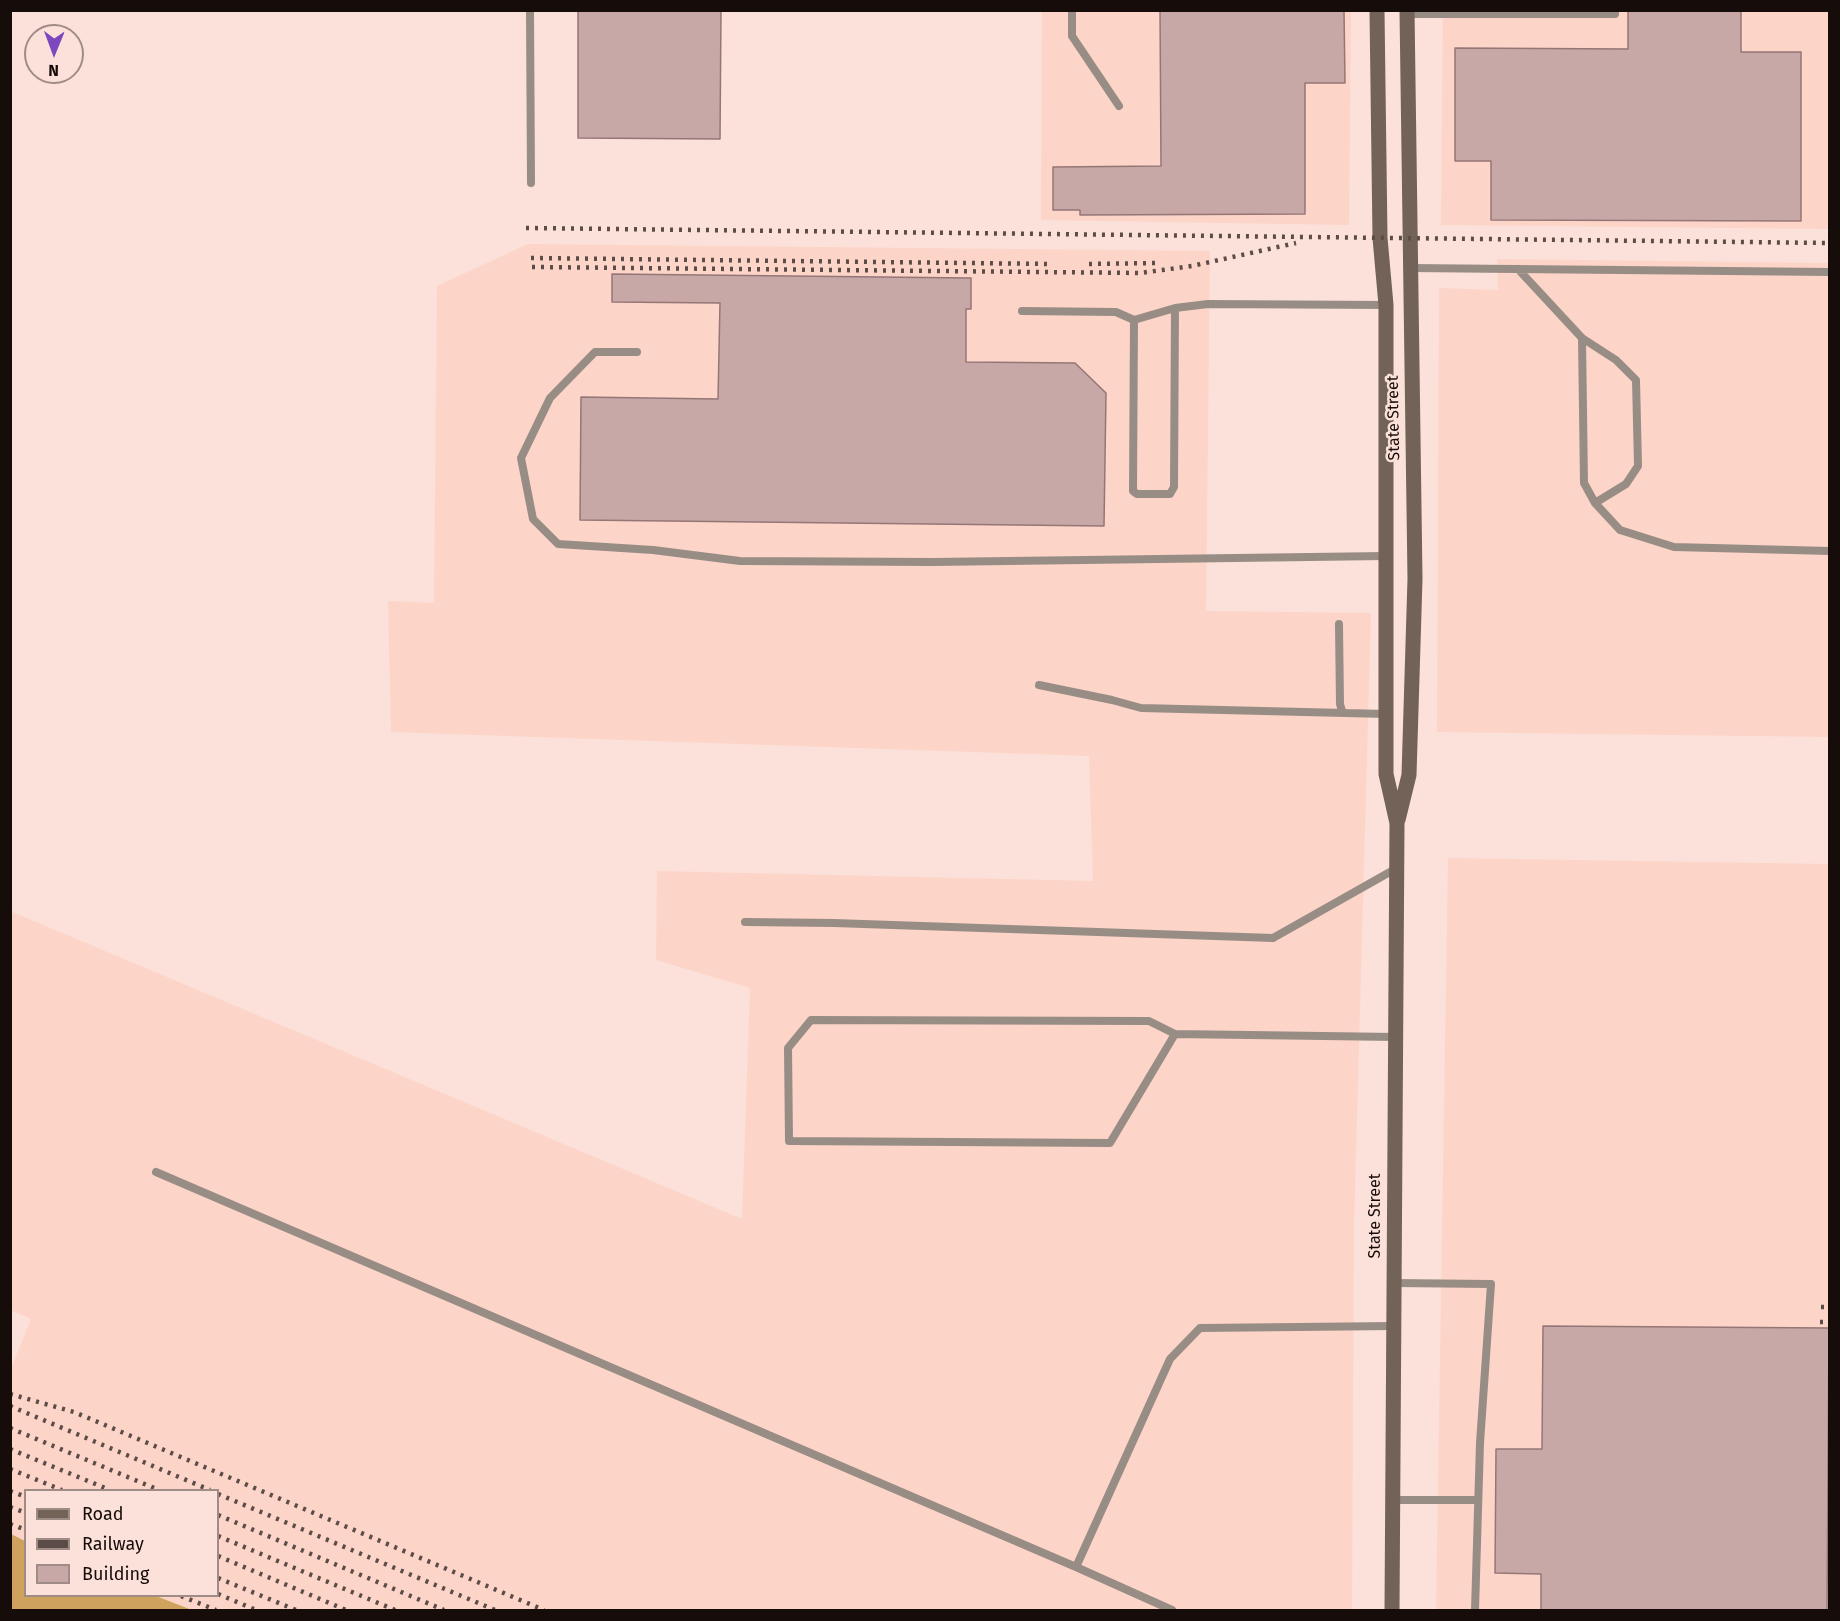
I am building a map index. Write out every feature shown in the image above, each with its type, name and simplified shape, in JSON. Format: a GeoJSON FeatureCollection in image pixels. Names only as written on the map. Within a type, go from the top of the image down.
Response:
{"type":"FeatureCollection","features":[{"type":"Feature","properties":{"kind":"street","name":"State Street"},"geometry":{"type":"LineString","coordinates":[[1377,10],[1380,238],[1386,305],[1386,774],[1397,823],[1392,1611]]}},
{"type":"Feature","properties":{"kind":"street","name":"State Street"},"geometry":{"type":"LineString","coordinates":[[1397,823],[1409,775],[1415,579],[1407,12]]}},
{"type":"Feature","properties":{"kind":"lane"},"geometry":{"type":"LineString","coordinates":[[530,10],[531,183]]}},
{"type":"Feature","properties":{"kind":"lane"},"geometry":{"type":"LineString","coordinates":[[1072,10],[1072,36],[1119,106]]}},
{"type":"Feature","properties":{"kind":"lane"},"geometry":{"type":"LineString","coordinates":[[1407,12],[1615,14],[1615,10]]}},
{"type":"Feature","properties":{"kind":"lane"},"geometry":{"type":"LineString","coordinates":[[1410,268],[1830,272]]}},
{"type":"Feature","properties":{"kind":"lane"},"geometry":{"type":"LineString","coordinates":[[1518,269],[1582,338],[1616,360],[1636,381],[1638,466],[1626,484],[1595,503]]}},
{"type":"Feature","properties":{"kind":"lane"},"geometry":{"type":"LineString","coordinates":[[1022,311],[1116,312],[1134,320],[1175,308],[1208,304],[1386,305]]}},
{"type":"Feature","properties":{"kind":"lane"},"geometry":{"type":"LineString","coordinates":[[1134,320],[1132,491],[1137,494],[1170,494],[1173,488],[1175,308]]}},
{"type":"Feature","properties":{"kind":"lane"},"geometry":{"type":"LineString","coordinates":[[1582,338],[1584,483],[1595,503],[1620,530],[1674,547],[1830,551]]}},
{"type":"Feature","properties":{"kind":"lane"},"geometry":{"type":"LineString","coordinates":[[637,352],[595,352],[550,399],[522,458],[532,519],[558,544],[653,550],[741,561],[957,562],[1385,556]]}},
{"type":"Feature","properties":{"kind":"lane"},"geometry":{"type":"LineString","coordinates":[[1339,624],[1340,704],[1345,713]]}},
{"type":"Feature","properties":{"kind":"lane"},"geometry":{"type":"LineString","coordinates":[[1039,685],[1141,708],[1386,714]]}},
{"type":"Feature","properties":{"kind":"lane"},"geometry":{"type":"LineString","coordinates":[[745,922],[1273,938],[1397,868]]}},
{"type":"Feature","properties":{"kind":"lane"},"geometry":{"type":"LineString","coordinates":[[1175,1034],[1110,1143],[789,1141],[788,1048],[811,1020],[1149,1021],[1175,1034],[1396,1037]]}},
{"type":"Feature","properties":{"kind":"lane"},"geometry":{"type":"LineString","coordinates":[[156,1172],[1076,1567],[1172,1611]]}},
{"type":"Feature","properties":{"kind":"lane"},"geometry":{"type":"LineString","coordinates":[[1394,1283],[1491,1284],[1480,1443],[1475,1611]]}},
{"type":"Feature","properties":{"kind":"lane"},"geometry":{"type":"LineString","coordinates":[[1076,1567],[1170,1359],[1200,1328],[1394,1326]]}},
{"type":"Feature","properties":{"kind":"lane"},"geometry":{"type":"LineString","coordinates":[[1392,1500],[1478,1500]]}},
{"type":"Feature","properties":{"kind":"shaded area"},"geometry":{"type":"Polygon","coordinates":[[[1042,11],[1351,11],[1349,225],[1041,220],[1042,11]]]}},
{"type":"Feature","properties":{"kind":"shaded area"},"geometry":{"type":"Polygon","coordinates":[[[1443,11],[1829,11],[1829,229],[1441,225],[1443,11]]]}},
{"type":"Feature","properties":{"kind":"shaded area"},"geometry":{"type":"Polygon","coordinates":[[[528,244],[1210,251],[1206,611],[1371,613],[1354,1226],[1352,1610],[192,1610],[159,1597],[219,1597],[219,1489],[24,1489],[24,1540],[11,1534],[11,1369],[31,1319],[11,1310],[10,911],[742,1219],[750,988],[656,960],[657,871],[1093,881],[1089,756],[391,732],[388,601],[434,603],[437,286],[528,244]]]}},
{"type":"Feature","properties":{"kind":"shaded area"},"geometry":{"type":"Polygon","coordinates":[[[1497,259],[1829,263],[1829,737],[1437,732],[1439,288],[1498,290],[1497,259]]]}},
{"type":"Feature","properties":{"kind":"shaded area"},"geometry":{"type":"Polygon","coordinates":[[[1448,858],[1829,864],[1829,1610],[1436,1610],[1448,858]]]}},
{"type":"Feature","properties":{"kind":"shaded area"},"geometry":{"type":"Polygon","coordinates":[[[11,1534],[24,1540],[24,1597],[159,1597],[192,1610],[11,1610],[11,1534]]]}},
{"type":"Feature","properties":{"kind":"building"},"geometry":{"type":"Polygon","coordinates":[[[578,10],[721,10],[720,139],[578,138],[578,10]]]}},
{"type":"Feature","properties":{"kind":"building"},"geometry":{"type":"Polygon","coordinates":[[[1160,10],[1344,10],[1345,83],[1305,83],[1305,214],[1080,215],[1080,210],[1053,210],[1053,167],[1161,166],[1160,10]]]}},
{"type":"Feature","properties":{"kind":"building"},"geometry":{"type":"Polygon","coordinates":[[[1628,10],[1741,10],[1741,52],[1801,52],[1801,221],[1491,220],[1491,161],[1455,161],[1455,48],[1628,49],[1628,10]]]}},
{"type":"Feature","properties":{"kind":"building"},"geometry":{"type":"Polygon","coordinates":[[[612,274],[971,278],[971,309],[966,309],[966,362],[1075,363],[1106,393],[1104,526],[580,520],[581,397],[718,399],[720,303],[612,302],[612,274]]]}},
{"type":"Feature","properties":{"kind":"building"},"geometry":{"type":"Polygon","coordinates":[[[1543,1326],[1829,1328],[1827,1611],[1541,1611],[1541,1574],[1495,1573],[1496,1449],[1542,1449],[1543,1326]]]}},
{"type":"Feature","properties":{"kind":"railway"},"geometry":{"type":"LineString","coordinates":[[526,228],[1830,243]]}},
{"type":"Feature","properties":{"kind":"railway"},"geometry":{"type":"LineString","coordinates":[[532,267],[1140,273],[1192,266],[1296,243]]}},
{"type":"Feature","properties":{"kind":"railway"},"geometry":{"type":"LineString","coordinates":[[531,258],[1053,264]]}},
{"type":"Feature","properties":{"kind":"railway"},"geometry":{"type":"LineString","coordinates":[[1089,264],[1158,263]]}},
{"type":"Feature","properties":{"kind":"railway"},"geometry":{"type":"LineString","coordinates":[[1821,1307],[1830,1307]]}},
{"type":"Feature","properties":{"kind":"railway"},"geometry":{"type":"LineString","coordinates":[[1820,1322],[1830,1322]]}},
{"type":"Feature","properties":{"kind":"railway"},"geometry":{"type":"LineString","coordinates":[[10,1394],[74,1412],[544,1610]]}},
{"type":"Feature","properties":{"kind":"railway"},"geometry":{"type":"LineString","coordinates":[[10,1406],[208,1489]]}},
{"type":"Feature","properties":{"kind":"railway"},"geometry":{"type":"LineString","coordinates":[[10,1428],[157,1489]]}},
{"type":"Feature","properties":{"kind":"railway"},"geometry":{"type":"LineString","coordinates":[[10,1449],[108,1489]]}},
{"type":"Feature","properties":{"kind":"railway"},"geometry":{"type":"LineString","coordinates":[[10,1469],[60,1489]]}},
{"type":"Feature","properties":{"kind":"railway"},"geometry":{"type":"LineString","coordinates":[[10,1491],[24,1496]]}},
{"type":"Feature","properties":{"kind":"railway"},"geometry":{"type":"LineString","coordinates":[[219,1494],[495,1610]]}},
{"type":"Feature","properties":{"kind":"railway"},"geometry":{"type":"LineString","coordinates":[[10,1507],[24,1512]]}},
{"type":"Feature","properties":{"kind":"railway"},"geometry":{"type":"LineString","coordinates":[[219,1515],[444,1610]]}},
{"type":"Feature","properties":{"kind":"railway"},"geometry":{"type":"LineString","coordinates":[[10,1524],[24,1529]]}},
{"type":"Feature","properties":{"kind":"railway"},"geometry":{"type":"LineString","coordinates":[[219,1536],[395,1610]]}},
{"type":"Feature","properties":{"kind":"railway"},"geometry":{"type":"LineString","coordinates":[[219,1556],[346,1610]]}},
{"type":"Feature","properties":{"kind":"railway"},"geometry":{"type":"LineString","coordinates":[[219,1578],[296,1610]]}},
{"type":"Feature","properties":{"kind":"railway"},"geometry":{"type":"LineString","coordinates":[[219,1594],[256,1610]]}},
{"type":"Feature","properties":{"kind":"railway"},"geometry":{"type":"LineString","coordinates":[[184,1597],[216,1610]]}}]}
